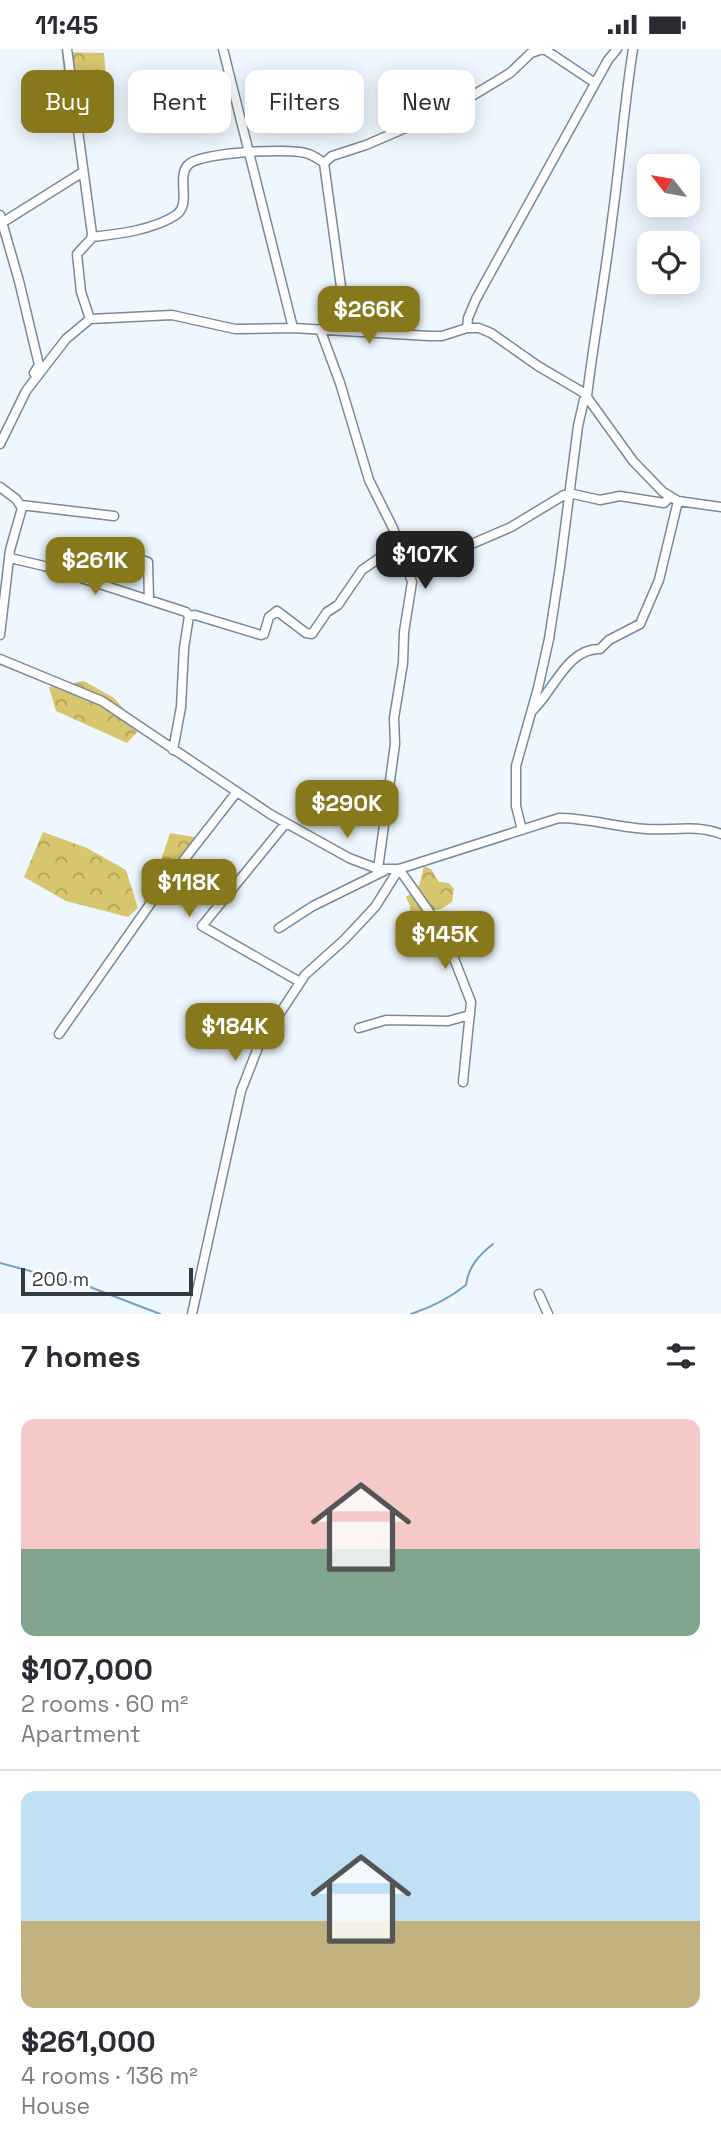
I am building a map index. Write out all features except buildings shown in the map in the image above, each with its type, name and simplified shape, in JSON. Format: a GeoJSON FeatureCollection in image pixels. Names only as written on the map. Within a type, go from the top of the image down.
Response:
{"type":"FeatureCollection","features":[{"type":"Feature","properties":{"kind":"street"},"geometry":{"type":"LineString","coordinates":[[67,49],[92,237]]}},
{"type":"Feature","properties":{"kind":"street"},"geometry":{"type":"LineString","coordinates":[[223,49],[293,328]]}},
{"type":"Feature","properties":{"kind":"street"},"geometry":{"type":"LineString","coordinates":[[324,163],[332,156],[366,145],[452,108],[484,90],[543,49],[595,83]]}},
{"type":"Feature","properties":{"kind":"street"},"geometry":{"type":"LineString","coordinates":[[467,328],[476,299],[595,83],[617,49]]}},
{"type":"Feature","properties":{"kind":"street"},"geometry":{"type":"LineString","coordinates":[[522,829],[516,806],[516,766],[549,639],[579,422],[587,396],[614,208],[621,128],[633,49]]}},
{"type":"Feature","properties":{"kind":"street"},"geometry":{"type":"LineString","coordinates":[[90,319],[81,292],[77,254],[92,237],[146,228],[175,215],[182,206],[184,171],[189,164],[248,151],[290,150],[308,153],[324,163]]}},
{"type":"Feature","properties":{"kind":"street"},"geometry":{"type":"LineString","coordinates":[[324,163],[342,294],[344,330]]}},
{"type":"Feature","properties":{"kind":"street"},"geometry":{"type":"LineString","coordinates":[[12,418],[12,409],[18,393],[39,365],[1,221],[83,172]]}},
{"type":"Feature","properties":{"kind":"street"},"geometry":{"type":"LineString","coordinates":[[0,444],[26,391],[66,339],[90,319],[172,315],[225,328],[293,328],[442,336],[467,328],[479,328],[491,333],[587,396],[634,461],[674,499]]}},
{"type":"Feature","properties":{"kind":"street"},"geometry":{"type":"LineString","coordinates":[[320,329],[340,383],[369,480],[388,515],[412,582],[394,718],[396,744],[382,870]]}},
{"type":"Feature","properties":{"kind":"street"},"geometry":{"type":"LineString","coordinates":[[0,487],[21,505],[114,516]]}},
{"type":"Feature","properties":{"kind":"street"},"geometry":{"type":"LineString","coordinates":[[189,616],[195,615],[261,635],[264,634],[269,617],[277,611],[306,633],[312,634],[327,612],[338,605],[362,570],[388,552],[401,554],[421,541],[474,543],[537,513],[560,496],[600,500],[621,496],[664,503],[674,499],[721,507]]}},
{"type":"Feature","properties":{"kind":"street"},"geometry":{"type":"LineString","coordinates":[[531,712],[572,661],[588,650],[600,649],[609,640],[640,624],[659,580],[674,499]]}},
{"type":"Feature","properties":{"kind":"street"},"geometry":{"type":"LineString","coordinates":[[0,635],[10,551],[21,505]]}},
{"type":"Feature","properties":{"kind":"street"},"geometry":{"type":"LineString","coordinates":[[130,556],[148,562],[149,600]]}},
{"type":"Feature","properties":{"kind":"street"},"geometry":{"type":"LineString","coordinates":[[10,558],[44,566],[149,600],[186,612],[189,616]]}},
{"type":"Feature","properties":{"kind":"street"},"geometry":{"type":"LineString","coordinates":[[173,750],[181,707],[184,648],[189,616]]}},
{"type":"Feature","properties":{"kind":"street"},"geometry":{"type":"LineString","coordinates":[[0,659],[91,695],[236,793],[349,858],[382,870],[399,869],[549,820],[575,818],[647,829],[703,829],[721,835]]}},
{"type":"Feature","properties":{"kind":"street"},"geometry":{"type":"LineString","coordinates":[[59,1034],[155,897],[236,793]]}},
{"type":"Feature","properties":{"kind":"street"},"geometry":{"type":"LineString","coordinates":[[286,823],[202,926],[300,982]]}},
{"type":"Feature","properties":{"kind":"street"},"geometry":{"type":"LineString","coordinates":[[192,1314],[241,1091],[259,1045],[300,982],[375,907],[399,869]]}},
{"type":"Feature","properties":{"kind":"street"},"geometry":{"type":"LineString","coordinates":[[399,869],[444,933],[471,1002],[463,1082]]}},
{"type":"Feature","properties":{"kind":"street"},"geometry":{"type":"LineString","coordinates":[[279,928],[313,906],[382,870]]}},
{"type":"Feature","properties":{"kind":"street"},"geometry":{"type":"LineString","coordinates":[[359,1028],[386,1020],[448,1021],[470,1015]]}},
{"type":"Feature","properties":{"kind":"street"},"geometry":{"type":"LineString","coordinates":[[539,1294],[548,1314]]}},
{"type":"Feature","properties":{"kind":"green space"},"geometry":{"type":"Polygon","coordinates":[[[62,52],[104,53],[105,70],[63,70],[62,52]]]}},
{"type":"Feature","properties":{"kind":"green space"},"geometry":{"type":"Polygon","coordinates":[[[84,681],[114,698],[141,728],[127,743],[56,711],[49,687],[84,681]]]}},
{"type":"Feature","properties":{"kind":"green space"},"geometry":{"type":"Polygon","coordinates":[[[43,832],[87,848],[126,870],[138,908],[128,917],[66,901],[24,877],[43,832]]]}},
{"type":"Feature","properties":{"kind":"green space"},"geometry":{"type":"Polygon","coordinates":[[[170,833],[201,838],[152,902],[143,902],[152,887],[170,833]]]}},
{"type":"Feature","properties":{"kind":"green space"},"geometry":{"type":"Polygon","coordinates":[[[424,866],[431,869],[439,882],[449,883],[454,889],[452,902],[441,909],[421,913],[420,924],[410,915],[406,897],[419,886],[424,866]]]}},
{"type":"Feature","properties":{"kind":"waterway"},"geometry":{"type":"LineString","coordinates":[[411,1314],[440,1302],[466,1285],[475,1262],[493,1244]]}},
{"type":"Feature","properties":{"kind":"waterway"},"geometry":{"type":"LineString","coordinates":[[0,1263],[90,1287],[160,1314]]}}]}
